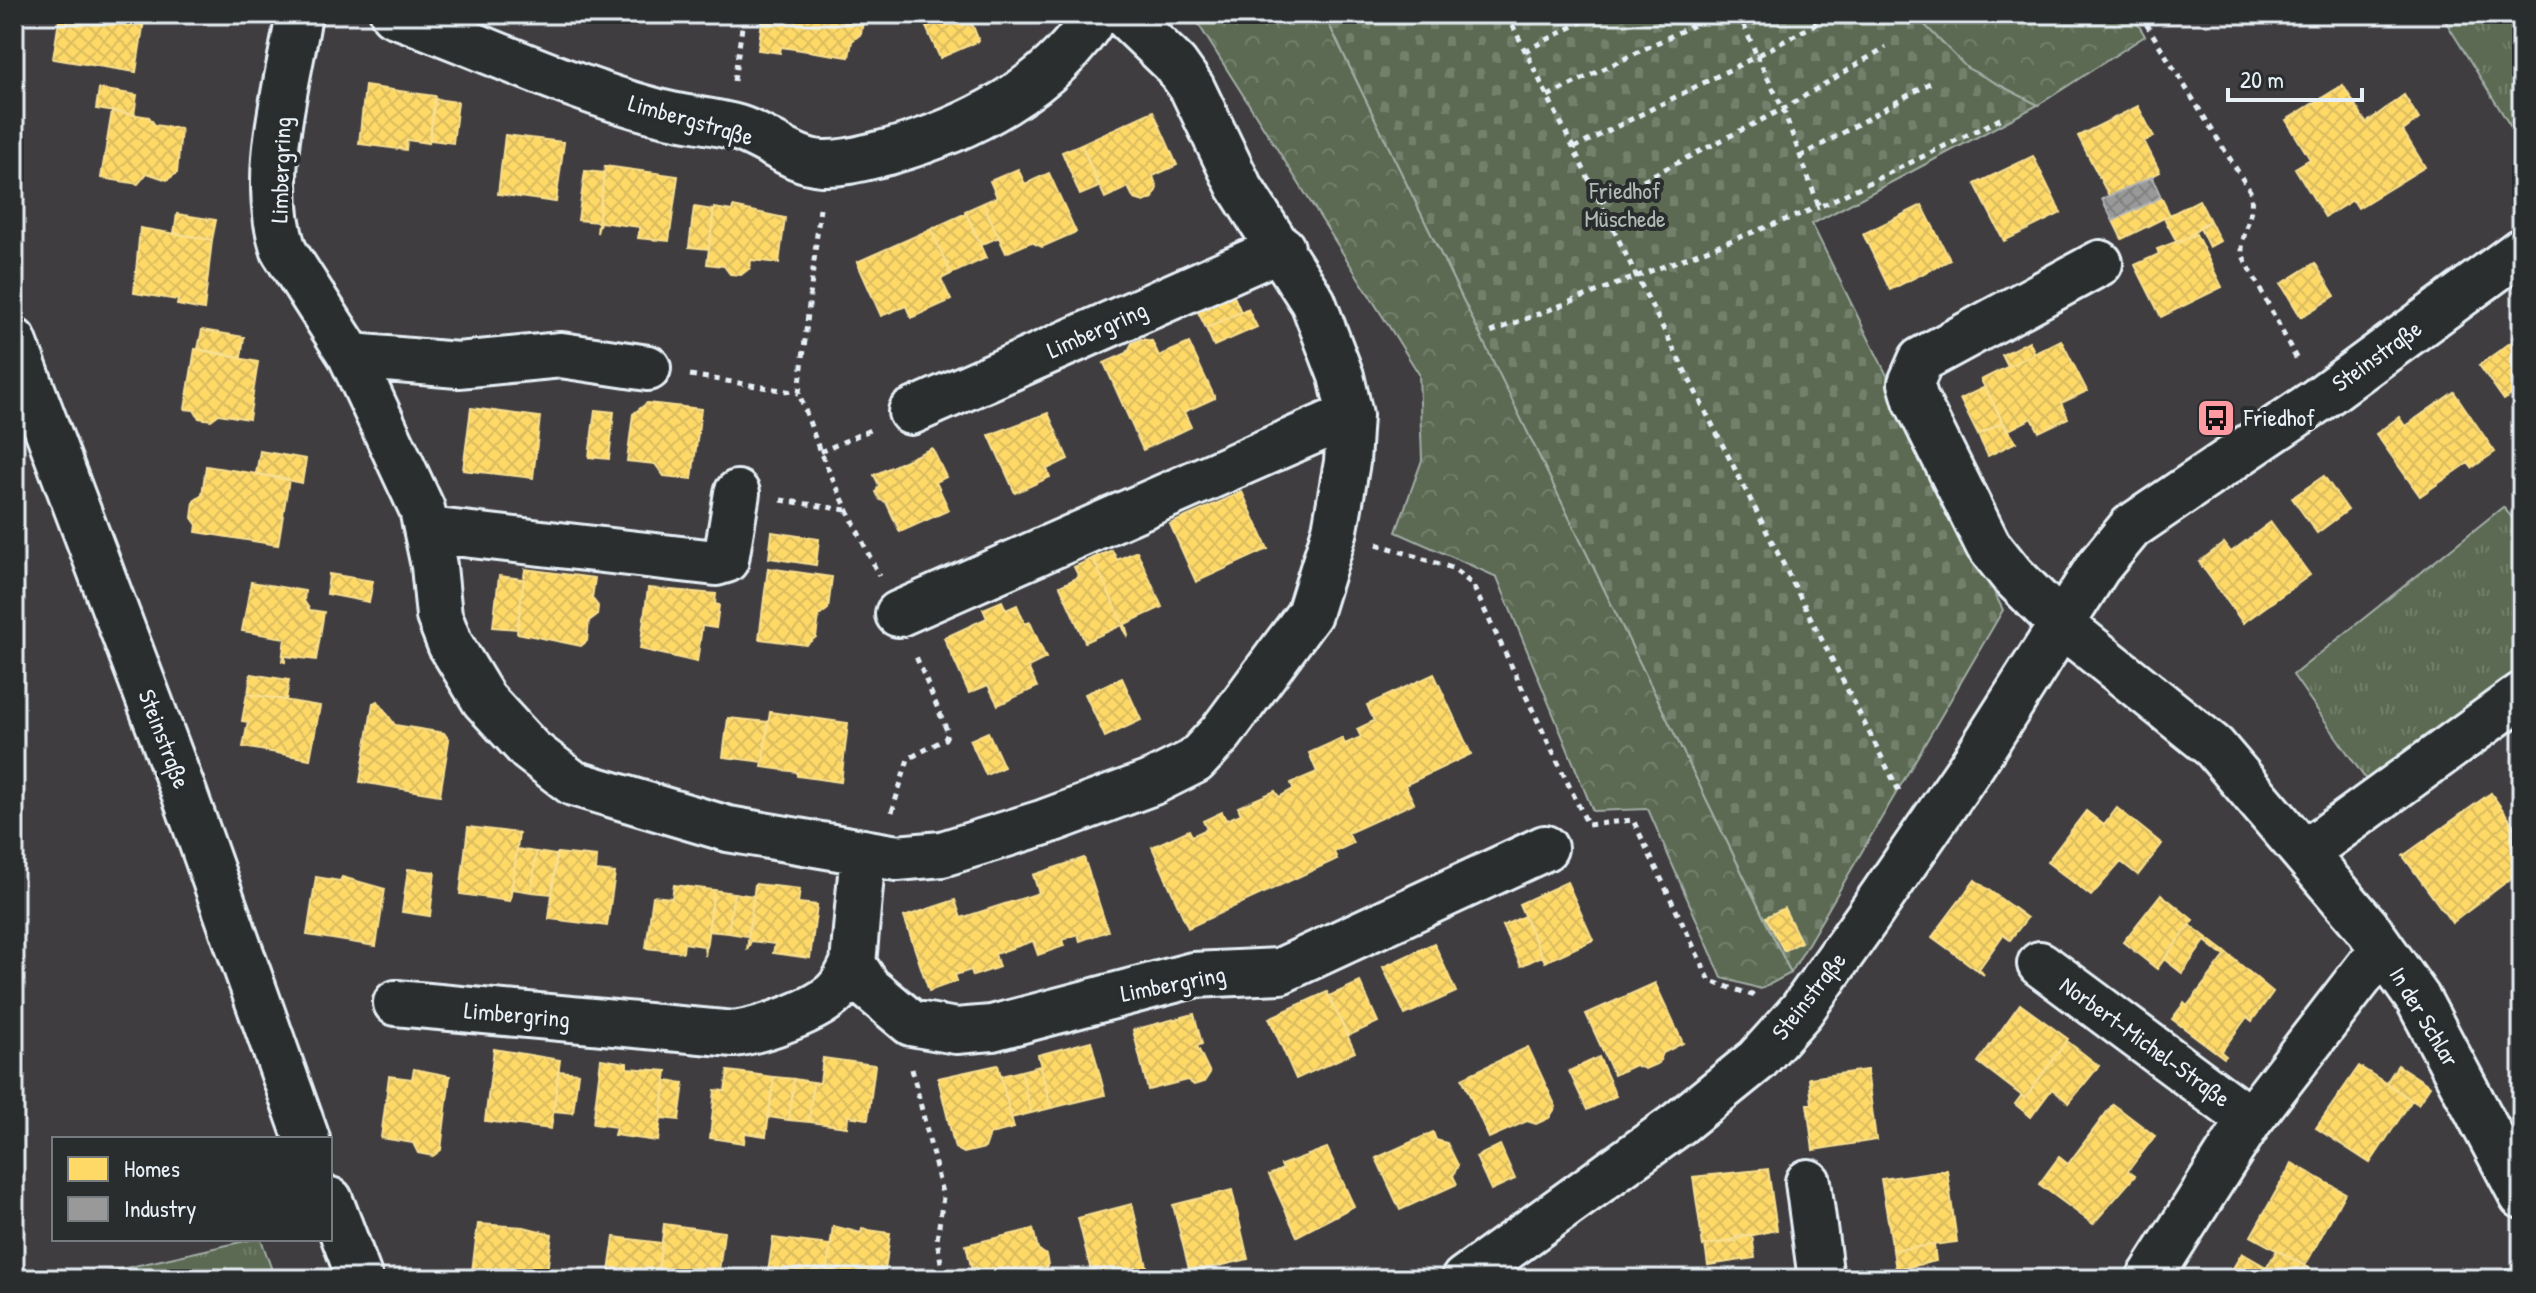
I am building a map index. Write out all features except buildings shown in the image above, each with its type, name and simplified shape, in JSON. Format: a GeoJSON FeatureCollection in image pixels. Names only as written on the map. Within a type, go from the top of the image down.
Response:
{"type":"FeatureCollection","features":[{"type":"Feature","properties":{"kind":"street","name":"Limbergring"},"geometry":{"type":"LineString","coordinates":[[299,14],[280,122],[275,205],[278,233],[284,251],[351,356],[407,473],[428,530],[439,616],[450,644],[484,700],[530,750],[560,776],[590,790],[728,829],[897,858],[942,854],[1045,822],[1153,782],[1195,761],[1221,733],[1309,614],[1335,530],[1347,462],[1350,415],[1341,376],[1313,302],[1282,248],[1239,186],[1192,88],[1175,64],[1123,14]]}},
{"type":"Feature","properties":{"kind":"street","name":"Limbergstraße"},"geometry":{"type":"LineString","coordinates":[[393,14],[600,93],[654,111],[727,125],[788,153],[826,163],[850,161],[907,146],[976,119],[1053,67],[1096,14]]}},
{"type":"Feature","properties":{"kind":"street","name":"Limbergring"},"geometry":{"type":"LineString","coordinates":[[911,412],[1282,248]]}},
{"type":"Feature","properties":{"kind":"street","name":"Steinstraße"},"geometry":{"type":"LineString","coordinates":[[1464,1279],[1618,1169],[1724,1088],[1757,1060],[1801,1011],[1923,837],[2105,557],[2131,527],[2318,400],[2522,250]]}},
{"type":"Feature","properties":{"kind":"street"},"geometry":{"type":"LineString","coordinates":[[2062,625],[2012,575],[1988,545],[1911,383],[1921,360],[2100,263]]}},
{"type":"Feature","properties":{"kind":"street","name":"Steinstraße"},"geometry":{"type":"LineString","coordinates":[[14,341],[184,793],[306,1137]]}},
{"type":"Feature","properties":{"kind":"street"},"geometry":{"type":"LineString","coordinates":[[351,356],[458,365],[561,355],[648,368]]}},
{"type":"Feature","properties":{"kind":"street"},"geometry":{"type":"LineString","coordinates":[[898,614],[1350,415]]}},
{"type":"Feature","properties":{"kind":"street"},"geometry":{"type":"LineString","coordinates":[[428,530],[716,563],[726,560],[737,493]]}},
{"type":"Feature","properties":{"kind":"street","name":"In der Schlar"},"geometry":{"type":"LineString","coordinates":[[2062,625],[2214,747],[2306,852],[2418,999],[2521,1192]]}},
{"type":"Feature","properties":{"kind":"street"},"geometry":{"type":"LineString","coordinates":[[2306,852],[2522,695]]}},
{"type":"Feature","properties":{"kind":"street","name":"Limbergring"},"geometry":{"type":"LineString","coordinates":[[396,1003],[734,1034],[778,1022],[827,998],[840,988],[853,964],[868,987],[911,1023],[956,1031],[992,1028],[1193,975],[1280,971],[1545,848]]}},
{"type":"Feature","properties":{"kind":"street"},"geometry":{"type":"LineString","coordinates":[[853,964],[871,854]]}},
{"type":"Feature","properties":{"kind":"street","name":"Norbert-Michel-Straße"},"geometry":{"type":"LineString","coordinates":[[2149,1279],[2250,1120],[2382,949]]}},
{"type":"Feature","properties":{"kind":"street","name":"Norbert-Michel-Straße"},"geometry":{"type":"LineString","coordinates":[[2040,964],[2250,1120]]}},
{"type":"Feature","properties":{"kind":"street"},"geometry":{"type":"LineString","coordinates":[[1808,1182],[1821,1279]]}},
{"type":"Feature","properties":{"kind":"street"},"geometry":{"type":"LineString","coordinates":[[332,1205],[360,1279]]}},
{"type":"Feature","properties":{"kind":"path"},"geometry":{"type":"LineString","coordinates":[[727,125],[744,14]]}},
{"type":"Feature","properties":{"kind":"path"},"geometry":{"type":"LineString","coordinates":[[1507,14],[1638,279],[1923,837]]}},
{"type":"Feature","properties":{"kind":"path"},"geometry":{"type":"LineString","coordinates":[[1525,51],[1597,14]]}},
{"type":"Feature","properties":{"kind":"path"},"geometry":{"type":"LineString","coordinates":[[1548,96],[1716,14]]}},
{"type":"Feature","properties":{"kind":"path"},"geometry":{"type":"LineString","coordinates":[[1739,14],[1783,109],[1819,207]]}},
{"type":"Feature","properties":{"kind":"path"},"geometry":{"type":"LineString","coordinates":[[1574,148],[1834,14]]}},
{"type":"Feature","properties":{"kind":"path"},"geometry":{"type":"LineString","coordinates":[[2140,14],[2250,191],[2253,210],[2242,243],[2242,254],[2318,400]]}},
{"type":"Feature","properties":{"kind":"path"},"geometry":{"type":"LineString","coordinates":[[1600,202],[1783,109],[1886,47]]}},
{"type":"Feature","properties":{"kind":"path"},"geometry":{"type":"LineString","coordinates":[[1800,157],[1930,83]]}},
{"type":"Feature","properties":{"kind":"path"},"geometry":{"type":"LineString","coordinates":[[1491,332],[1638,279],[1819,207],[2002,118]]}},
{"type":"Feature","properties":{"kind":"path"},"geometry":{"type":"LineString","coordinates":[[826,163],[799,393],[820,452],[898,614],[948,733],[945,739],[908,759],[871,854]]}},
{"type":"Feature","properties":{"kind":"path"},"geometry":{"type":"LineString","coordinates":[[648,368],[799,393]]}},
{"type":"Feature","properties":{"kind":"path"},"geometry":{"type":"LineString","coordinates":[[820,452],[911,412]]}},
{"type":"Feature","properties":{"kind":"path"},"geometry":{"type":"LineString","coordinates":[[737,493],[847,510]]}},
{"type":"Feature","properties":{"kind":"path"},"geometry":{"type":"LineString","coordinates":[[1335,530],[1464,575],[1472,584],[1588,825],[1633,820],[1710,981],[1801,1011]]}},
{"type":"Feature","properties":{"kind":"path"},"geometry":{"type":"LineString","coordinates":[[911,1023],[913,1080],[943,1197],[937,1240],[944,1279]]}},
{"type":"Feature","properties":{"kind":"green space"},"geometry":{"type":"Polygon","coordinates":[[[1192,14],[1324,14],[1791,973],[1761,989],[1722,978],[1648,809],[1593,811],[1497,577],[1396,532],[1422,460],[1419,374],[1192,14]]]}},
{"type":"Feature","properties":{"kind":"green space","name":"Friedhof Müschede"},"geometry":{"type":"Polygon","coordinates":[[[1324,14],[1914,14],[1967,68],[2038,105],[1812,224],[2003,610],[1791,973],[1324,14]]]}},
{"type":"Feature","properties":{"kind":"green space"},"geometry":{"type":"Polygon","coordinates":[[[1914,14],[2132,14],[2145,36],[2038,105],[1966,68],[1914,14]]]}},
{"type":"Feature","properties":{"kind":"green space"},"geometry":{"type":"Polygon","coordinates":[[[2441,14],[2522,14],[2522,145],[2441,14]]]}},
{"type":"Feature","properties":{"kind":"green space"},"geometry":{"type":"Polygon","coordinates":[[[2503,507],[2522,529],[2522,667],[2367,781],[2293,675],[2503,507]]]}},
{"type":"Feature","properties":{"kind":"green space"},"geometry":{"type":"Polygon","coordinates":[[[245,1241],[262,1241],[275,1279],[77,1279],[245,1241]]]}},
{"type":"Feature","properties":{"kind":"place","name":"Friedhof"},"geometry":{"type":"Point","coordinates":[2216,418]}}]}
